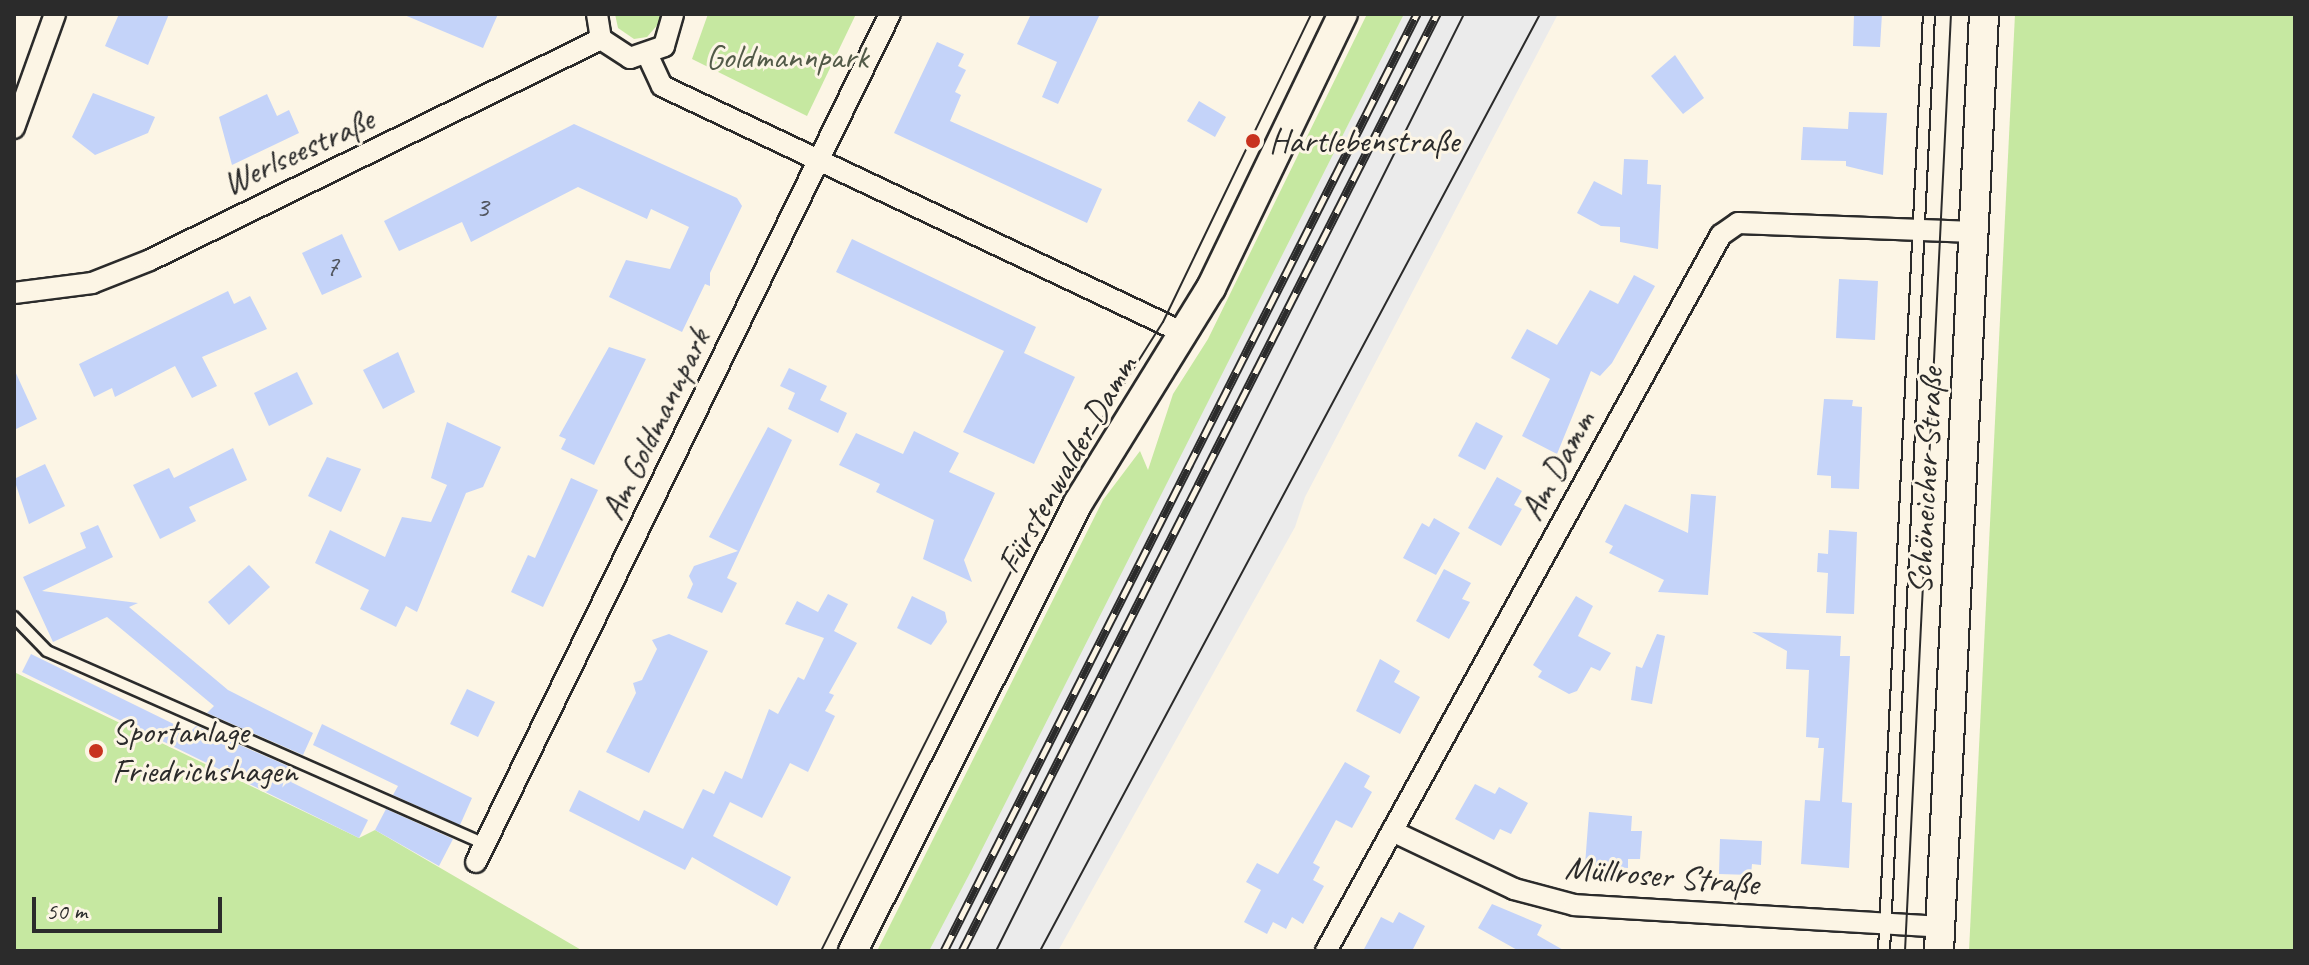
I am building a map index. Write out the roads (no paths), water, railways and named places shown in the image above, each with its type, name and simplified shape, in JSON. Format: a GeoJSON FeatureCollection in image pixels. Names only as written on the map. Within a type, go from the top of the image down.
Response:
{"type":"FeatureCollection","features":[{"type":"Feature","properties":{"kind":"main road","name":"Fürstenwalder Damm"},"geometry":{"type":"LineString","coordinates":[[853,951],[1078,503],[1186,334],[1343,14]]}},
{"type":"Feature","properties":{"kind":"main road","name":"Schöneicher Straße"},"geometry":{"type":"LineString","coordinates":[[1939,939],[1984,14]]}},
{"type":"Feature","properties":{"kind":"street"},"geometry":{"type":"LineString","coordinates":[[14,128],[55,14]]}},
{"type":"Feature","properties":{"kind":"street"},"geometry":{"type":"LineString","coordinates":[[597,14],[601,39],[630,58],[648,56],[664,46],[673,14]]}},
{"type":"Feature","properties":{"kind":"street","name":"Am Goldmannpark"},"geometry":{"type":"LineString","coordinates":[[480,853],[890,14]]}},
{"type":"Feature","properties":{"kind":"street","name":"Werlseestraße"},"geometry":{"type":"LineString","coordinates":[[14,293],[47,294],[92,283],[150,260],[601,39]]}},
{"type":"Feature","properties":{"kind":"street"},"geometry":{"type":"LineString","coordinates":[[648,56],[662,86],[1186,334]]}},
{"type":"Feature","properties":{"kind":"street","name":"Am Damm"},"geometry":{"type":"LineString","coordinates":[[1326,951],[1721,235],[1738,223],[1974,232]]}},
{"type":"Feature","properties":{"kind":"street","name":"Müllroser Straße"},"geometry":{"type":"LineString","coordinates":[[1392,831],[1514,889],[1574,905],[1886,924],[1939,939]]}},
{"type":"Feature","properties":{"kind":"lane","name":"Schöneicher Straße"},"geometry":{"type":"LineString","coordinates":[[1884,951],[1929,14]]}},
{"type":"Feature","properties":{"kind":"lane"},"geometry":{"type":"LineString","coordinates":[[14,617],[47,651],[480,853]]}},
{"type":"Feature","properties":{"kind":"tram line"},"geometry":{"type":"LineString","coordinates":[[821,951],[1030,533],[1163,322],[1311,14]]}},
{"type":"Feature","properties":{"kind":"tram line"},"geometry":{"type":"LineString","coordinates":[[996,951],[1464,14]]}},
{"type":"Feature","properties":{"kind":"tram line"},"geometry":{"type":"LineString","coordinates":[[1040,951],[1540,14]]}},
{"type":"Feature","properties":{"kind":"tram line"},"geometry":{"type":"LineString","coordinates":[[1905,951],[1951,14]]}},
{"type":"Feature","properties":{"kind":"railway"},"geometry":{"type":"LineString","coordinates":[[944,951],[1417,14]]}},
{"type":"Feature","properties":{"kind":"railway"},"geometry":{"type":"LineString","coordinates":[[962,951],[1437,14]]}},
{"type":"Feature","properties":{"kind":"place","name":"Hartlebenstraße"},"geometry":{"type":"Point","coordinates":[1253,141]}},
{"type":"Feature","properties":{"kind":"place","name":"Sportanlage Friedrichshagen"},"geometry":{"type":"Point","coordinates":[96,751]}},
{"type":"Feature","properties":{"kind":"park label","name":"Goldmannpark"},"geometry":{"type":"Point","coordinates":[787,57]}}]}
